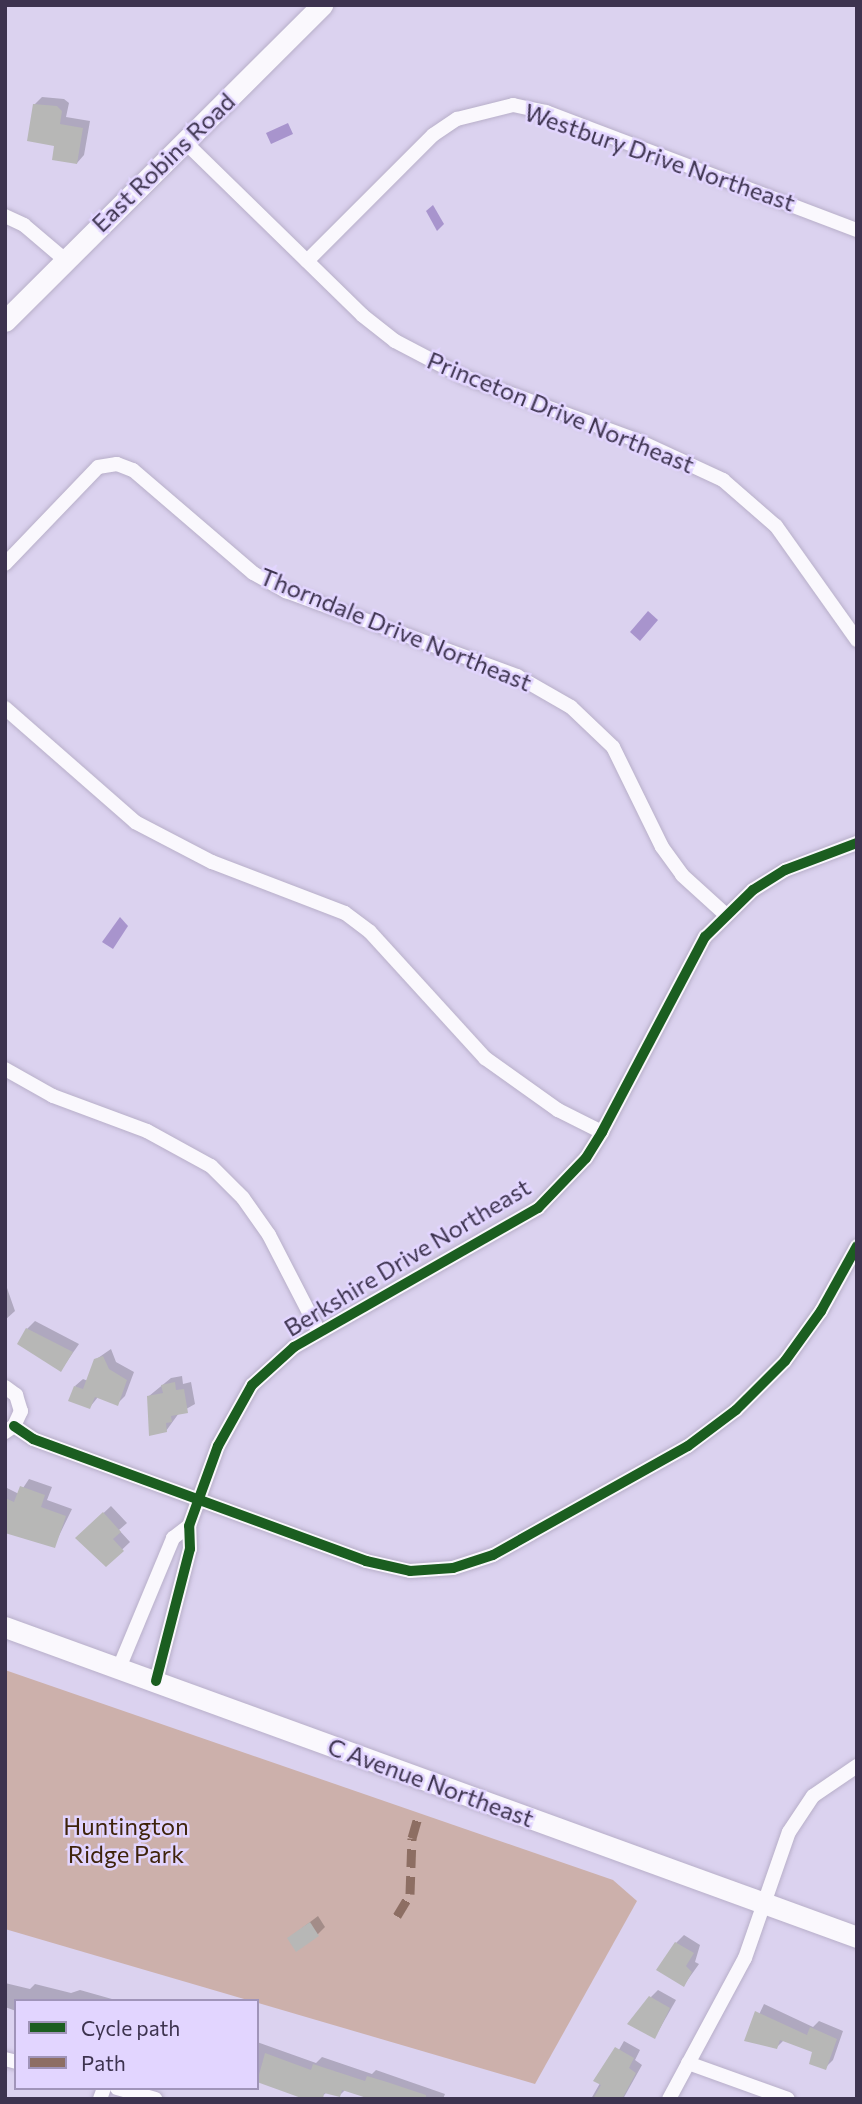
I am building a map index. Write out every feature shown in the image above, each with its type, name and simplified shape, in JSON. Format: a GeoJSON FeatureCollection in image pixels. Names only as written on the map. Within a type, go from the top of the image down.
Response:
{"type":"FeatureCollection","features":[{"type":"Feature","properties":{"kind":"street","name":"East Robins Road"},"geometry":{"type":"LineString","coordinates":[[5,321],[64,259],[323,5]]}},
{"type":"Feature","properties":{"kind":"street","name":"Westbury Drive Northeast"},"geometry":{"type":"LineString","coordinates":[[307,261],[433,135],[457,119],[513,105],[583,125],[857,230]]}},
{"type":"Feature","properties":{"kind":"street","name":"Princeton Drive Northeast"},"geometry":{"type":"LineString","coordinates":[[185,142],[362,315],[427,360],[663,451],[723,480],[776,526],[857,640]]}},
{"type":"Feature","properties":{"kind":"street"},"geometry":{"type":"LineString","coordinates":[[5,216],[24,225],[64,259]]}},
{"type":"Feature","properties":{"kind":"street","name":"Thorndale Drive Northeast"},"geometry":{"type":"LineString","coordinates":[[5,564],[98,467],[117,464],[133,470],[253,573],[286,591],[517,676],[571,707],[613,747],[662,847],[682,875],[725,914]]}},
{"type":"Feature","properties":{"kind":"street"},"geometry":{"type":"LineString","coordinates":[[5,708],[135,822],[212,862],[345,913],[370,932],[485,1058],[558,1110],[602,1132]]}},
{"type":"Feature","properties":{"kind":"street","name":"Berkshire Drive Northeast"},"geometry":{"type":"LineString","coordinates":[[156,1681],[190,1549],[189,1526],[218,1446],[252,1385],[270,1364],[320,1332],[538,1208],[586,1157],[602,1132],[705,937],[725,914],[785,870],[857,842]]}},
{"type":"Feature","properties":{"kind":"street"},"geometry":{"type":"LineString","coordinates":[[5,1069],[53,1096],[148,1131],[211,1166],[243,1198],[269,1235],[320,1332]]}},
{"type":"Feature","properties":{"kind":"street"},"geometry":{"type":"LineString","coordinates":[[5,1387],[20,1403],[10,1429],[33,1439],[366,1561],[410,1571],[453,1568],[493,1555],[688,1446],[736,1410],[785,1361],[821,1311],[857,1246]]}},
{"type":"Feature","properties":{"kind":"street"},"geometry":{"type":"LineString","coordinates":[[119,1668],[173,1538],[189,1526]]}},
{"type":"Feature","properties":{"kind":"street","name":"C Avenue Northeast"},"geometry":{"type":"LineString","coordinates":[[5,1627],[857,1937]]}},
{"type":"Feature","properties":{"kind":"street"},"geometry":{"type":"LineString","coordinates":[[669,2099],[745,1958],[789,1832],[813,1796],[857,1766]]}},
{"type":"Feature","properties":{"kind":"street"},"geometry":{"type":"LineString","coordinates":[[688,2063],[788,2099]]}},
{"type":"Feature","properties":{"kind":"street"},"geometry":{"type":"LineString","coordinates":[[124,2090],[155,2099]]}},
{"type":"Feature","properties":{"kind":"green space","name":"Huntington Ridge Park"},"geometry":{"type":"Polygon","coordinates":[[[5,1670],[613,1880],[637,1901],[535,2084],[259,2003],[259,1999],[244,1999],[5,1929],[5,1670]]]}},
{"type":"Feature","properties":{"kind":"shaded area"},"geometry":{"type":"Polygon","coordinates":[[[288,123],[293,134],[271,144],[266,133],[288,123]]]}},
{"type":"Feature","properties":{"kind":"shaded area"},"geometry":{"type":"Polygon","coordinates":[[[433,205],[444,224],[437,231],[426,211],[433,205]]]}},
{"type":"Feature","properties":{"kind":"shaded area"},"geometry":{"type":"Polygon","coordinates":[[[648,611],[658,620],[640,641],[630,632],[648,611]]]}},
{"type":"Feature","properties":{"kind":"shaded area"},"geometry":{"type":"Polygon","coordinates":[[[120,917],[128,926],[113,949],[102,942],[120,917]]]}},
{"type":"Feature","properties":{"kind":"building"},"geometry":{"type":"Polygon","coordinates":[[[33,104],[57,106],[62,111],[60,124],[83,128],[77,164],[52,160],[54,146],[27,141],[33,104]]]}},
{"type":"Feature","properties":{"kind":"building"},"geometry":{"type":"Polygon","coordinates":[[[26,1328],[73,1352],[61,1372],[17,1344],[26,1328]]]}},
{"type":"Feature","properties":{"kind":"building"},"geometry":{"type":"Polygon","coordinates":[[[103,1356],[109,1369],[127,1380],[118,1406],[95,1397],[90,1409],[68,1401],[74,1386],[83,1389],[94,1359],[103,1356]]]}},
{"type":"Feature","properties":{"kind":"building"},"geometry":{"type":"Polygon","coordinates":[[[175,1382],[176,1390],[184,1389],[188,1413],[171,1416],[172,1422],[166,1423],[167,1432],[149,1436],[147,1396],[163,1393],[161,1385],[175,1382]]]}},
{"type":"Feature","properties":{"kind":"building"},"geometry":{"type":"Polygon","coordinates":[[[20,1486],[45,1495],[41,1507],[66,1516],[55,1548],[5,1533],[5,1498],[14,1502],[20,1486]]]}},
{"type":"Feature","properties":{"kind":"building"},"geometry":{"type":"Polygon","coordinates":[[[103,1512],[121,1532],[113,1539],[124,1551],[106,1567],[75,1538],[103,1512]]]}},
{"type":"Feature","properties":{"kind":"building"},"geometry":{"type":"Polygon","coordinates":[[[310,1922],[319,1936],[296,1952],[287,1938],[310,1922]]]}},
{"type":"Feature","properties":{"kind":"building"},"geometry":{"type":"Polygon","coordinates":[[[675,1942],[694,1953],[686,1966],[692,1972],[684,1987],[656,1970],[675,1942]]]}},
{"type":"Feature","properties":{"kind":"building"},"geometry":{"type":"Polygon","coordinates":[[[649,1996],[670,2008],[655,2039],[627,2024],[649,1996]]]}},
{"type":"Feature","properties":{"kind":"building"},"geometry":{"type":"Polygon","coordinates":[[[755,2011],[807,2035],[810,2027],[837,2039],[826,2070],[809,2064],[812,2052],[780,2040],[777,2049],[744,2041],[755,2011]]]}},
{"type":"Feature","properties":{"kind":"building"},"geometry":{"type":"Polygon","coordinates":[[[615,2047],[634,2058],[629,2068],[636,2073],[622,2099],[593,2099],[601,2085],[593,2081],[615,2047]]]}},
{"type":"Feature","properties":{"kind":"building"},"geometry":{"type":"Polygon","coordinates":[[[265,2053],[311,2070],[313,2064],[365,2081],[367,2076],[426,2095],[426,2099],[370,2099],[342,2090],[340,2097],[324,2093],[323,2099],[304,2099],[259,2083],[265,2053]]]}},
{"type":"Feature","properties":{"kind":"marked path"},"geometry":{"type":"LineString","coordinates":[[397,1916],[410,1894],[412,1838],[418,1817]]}},
{"type":"Feature","properties":{"kind":"cycle path"},"geometry":{"type":"LineString","coordinates":[[156,1681],[190,1549],[189,1526],[218,1446],[252,1385],[294,1347],[538,1208],[586,1158],[705,937],[753,890],[785,870],[857,843]]}},
{"type":"Feature","properties":{"kind":"cycle path"},"geometry":{"type":"LineString","coordinates":[[14,1426],[33,1439],[366,1561],[410,1571],[453,1568],[493,1555],[688,1446],[736,1410],[785,1361],[821,1311],[857,1246]]}}]}
